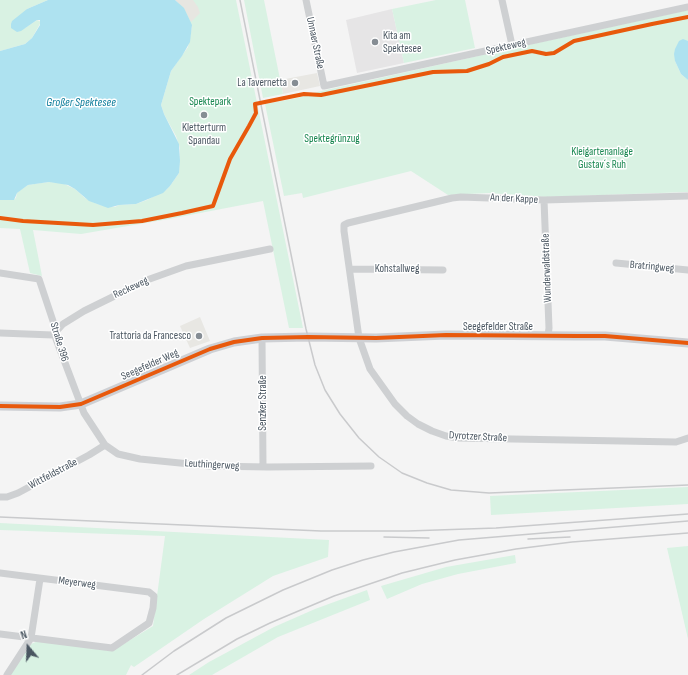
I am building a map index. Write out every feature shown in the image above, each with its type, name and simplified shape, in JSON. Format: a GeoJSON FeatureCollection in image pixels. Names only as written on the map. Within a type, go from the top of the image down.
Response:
{"type":"FeatureCollection","features":[{"type":"Feature","properties":{"kind":"street","name":"Unnaer Straße"},"geometry":{"type":"LineString","coordinates":[[306,0],[324,86]]}},
{"type":"Feature","properties":{"kind":"street"},"geometry":{"type":"LineString","coordinates":[[502,0],[512,45]]}},
{"type":"Feature","properties":{"kind":"street","name":"Spekteweg"},"geometry":{"type":"LineString","coordinates":[[324,86],[688,7]]}},
{"type":"Feature","properties":{"kind":"street","name":"An der Kappe"},"geometry":{"type":"LineString","coordinates":[[344,225],[452,198],[544,200],[688,196]]}},
{"type":"Feature","properties":{"kind":"street","name":"Wunderwaldstraße"},"geometry":{"type":"LineString","coordinates":[[544,200],[549,328],[548,336]]}},
{"type":"Feature","properties":{"kind":"street","name":"Dyrotzer Straße"},"geometry":{"type":"LineString","coordinates":[[344,225],[360,338],[370,369],[395,404],[418,424],[446,436],[471,438],[676,442],[688,438]]}},
{"type":"Feature","properties":{"kind":"street","name":"Reckeweg"},"geometry":{"type":"LineString","coordinates":[[55,333],[63,324],[84,311],[147,280],[186,266],[270,249]]}},
{"type":"Feature","properties":{"kind":"street","name":"Bratringweg"},"geometry":{"type":"LineString","coordinates":[[616,263],[688,270]]}},
{"type":"Feature","properties":{"kind":"street","name":"Kohstallweg"},"geometry":{"type":"LineString","coordinates":[[350,270],[443,270]]}},
{"type":"Feature","properties":{"kind":"street","name":"Straße 396"},"geometry":{"type":"LineString","coordinates":[[0,273],[39,279],[54,324],[55,333],[82,404]]}},
{"type":"Feature","properties":{"kind":"street"},"geometry":{"type":"LineString","coordinates":[[0,333],[51,335],[55,333]]}},
{"type":"Feature","properties":{"kind":"street","name":"Seegefelder Straße"},"geometry":{"type":"LineString","coordinates":[[308,337],[360,338],[446,335],[594,336],[688,343]]}},
{"type":"Feature","properties":{"kind":"street","name":"Seegefelder Weg"},"geometry":{"type":"LineString","coordinates":[[0,406],[60,407],[82,404],[210,349],[234,342],[262,338],[308,337]]}},
{"type":"Feature","properties":{"kind":"street","name":"Senzker Straße"},"geometry":{"type":"LineString","coordinates":[[262,338],[263,467]]}},
{"type":"Feature","properties":{"kind":"street","name":"Leuthingerweg"},"geometry":{"type":"LineString","coordinates":[[82,404],[84,413],[104,445],[118,454],[140,459],[210,466],[371,466]]}},
{"type":"Feature","properties":{"kind":"street","name":"Wittfeldstraße"},"geometry":{"type":"LineString","coordinates":[[0,497],[6,497],[18,493],[89,455],[104,445]]}},
{"type":"Feature","properties":{"kind":"street","name":"Meyerweg"},"geometry":{"type":"LineString","coordinates":[[0,573],[149,592],[154,596],[153,608],[149,622],[112,648],[31,638]]}},
{"type":"Feature","properties":{"kind":"street"},"geometry":{"type":"LineString","coordinates":[[7,675],[31,638],[40,579]]}},
{"type":"Feature","properties":{"kind":"street"},"geometry":{"type":"LineString","coordinates":[[0,634],[31,638]]}},
{"type":"Feature","properties":{"kind":"shaded area","name":"Kita am Spektesee"},"geometry":{"type":"Polygon","coordinates":[[[392,9],[404,63],[357,73],[346,20],[392,9]]]}},
{"type":"Feature","properties":{"kind":"shaded area"},"geometry":{"type":"Polygon","coordinates":[[[317,73],[320,86],[283,94],[280,80],[317,73]]]}},
{"type":"Feature","properties":{"kind":"shaded area"},"geometry":{"type":"Polygon","coordinates":[[[200,317],[210,341],[190,348],[180,326],[200,317]]]}},
{"type":"Feature","properties":{"kind":"green space"},"geometry":{"type":"Polygon","coordinates":[[[0,0],[48,0],[27,9],[25,28],[37,20],[41,22],[32,38],[25,44],[0,51],[0,0]]]}},
{"type":"Feature","properties":{"kind":"green space","name":"Spektepark"},"geometry":{"type":"Polygon","coordinates":[[[175,0],[236,0],[303,328],[289,328],[263,201],[81,234],[33,230],[42,276],[30,273],[20,229],[0,228],[0,200],[13,200],[16,198],[19,191],[28,185],[49,182],[62,183],[75,189],[85,198],[93,202],[100,205],[115,207],[119,205],[136,204],[147,200],[166,190],[170,186],[179,173],[180,148],[161,105],[171,71],[188,47],[192,27],[175,0]]]}},
{"type":"Feature","properties":{"kind":"green space"},"geometry":{"type":"Polygon","coordinates":[[[244,0],[264,0],[283,94],[263,98],[244,0]]]}},
{"type":"Feature","properties":{"kind":"green space"},"geometry":{"type":"Polygon","coordinates":[[[436,0],[465,0],[475,48],[404,63],[392,9],[436,0]]]}},
{"type":"Feature","properties":{"kind":"green space","name":"Spektegrünzug"},"geometry":{"type":"Polygon","coordinates":[[[688,10],[688,41],[675,61],[681,74],[688,80],[688,192],[547,197],[489,193],[448,195],[411,171],[303,198],[302,193],[284,196],[265,104],[688,10]]]}},
{"type":"Feature","properties":{"kind":"green space"},"geometry":{"type":"Polygon","coordinates":[[[688,487],[688,504],[491,515],[490,496],[688,487]]]}},
{"type":"Feature","properties":{"kind":"green space"},"geometry":{"type":"Polygon","coordinates":[[[0,523],[329,540],[328,557],[273,576],[204,619],[134,667],[131,665],[126,675],[10,675],[31,644],[38,641],[112,651],[153,626],[165,536],[0,530],[0,523]]]}},
{"type":"Feature","properties":{"kind":"green space"},"geometry":{"type":"Polygon","coordinates":[[[688,546],[688,639],[667,548],[688,546]]]}},
{"type":"Feature","properties":{"kind":"green space"},"geometry":{"type":"Polygon","coordinates":[[[515,555],[516,563],[458,574],[422,584],[387,599],[381,586],[446,567],[515,555]]]}},
{"type":"Feature","properties":{"kind":"green space"},"geometry":{"type":"Polygon","coordinates":[[[367,590],[370,600],[278,637],[212,675],[189,675],[209,662],[274,627],[315,609],[367,590]]]}},
{"type":"Feature","properties":{"kind":"sand"},"geometry":{"type":"Polygon","coordinates":[[[175,0],[193,0],[200,13],[191,22],[184,8],[175,0]]]}},
{"type":"Feature","properties":{"kind":"water","name":"Großer Spektesee"},"geometry":{"type":"Polygon","coordinates":[[[48,0],[175,0],[184,8],[192,25],[190,42],[171,71],[161,105],[179,144],[179,173],[163,193],[136,204],[119,205],[108,208],[89,201],[68,185],[49,182],[28,185],[17,193],[14,200],[0,200],[0,51],[25,44],[32,38],[40,25],[40,20],[37,20],[21,31],[17,32],[11,28],[12,21],[27,9],[48,0]]]}},
{"type":"Feature","properties":{"kind":"water"},"geometry":{"type":"Polygon","coordinates":[[[683,39],[688,41],[688,80],[681,74],[675,61],[674,54],[679,41],[683,39]]]}},
{"type":"Feature","properties":{"kind":"railway"},"geometry":{"type":"LineString","coordinates":[[240,0],[306,329],[315,365],[325,390],[340,414],[359,438],[379,457],[402,473],[427,483],[451,490],[489,493],[688,485]]}},
{"type":"Feature","properties":{"kind":"railway"},"geometry":{"type":"LineString","coordinates":[[0,517],[321,531],[408,531],[496,528],[688,514]]}},
{"type":"Feature","properties":{"kind":"railway"},"geometry":{"type":"LineString","coordinates":[[142,675],[174,651],[226,618],[283,590],[332,570],[363,560],[394,552],[459,540],[688,521]]}},
{"type":"Feature","properties":{"kind":"railway"},"geometry":{"type":"LineString","coordinates":[[177,675],[237,639],[270,623],[334,596],[402,573],[455,560],[516,549],[572,542],[688,533]]}},
{"type":"Feature","properties":{"kind":"railway"},"geometry":{"type":"LineString","coordinates":[[384,537],[429,538]]}},
{"type":"Feature","properties":{"kind":"railway"},"geometry":{"type":"LineString","coordinates":[[528,539],[570,537]]}},
{"type":"Feature","properties":{"kind":"cycle path"},"geometry":{"type":"LineString","coordinates":[[0,218],[23,221],[93,225],[142,221],[213,206],[230,159],[256,113],[255,104],[304,94],[321,95],[433,72],[467,71],[489,64],[503,57],[532,51],[546,54],[554,53],[574,41],[688,17]]}},
{"type":"Feature","properties":{"kind":"cycle path"},"geometry":{"type":"LineString","coordinates":[[0,406],[60,407],[81,404],[210,349],[234,342],[262,338],[376,338],[446,335],[605,336],[688,343]]}},
{"type":"Feature","properties":{"kind":"place","name":"Kita am Spektesee"},"geometry":{"type":"Point","coordinates":[375,42]}},
{"type":"Feature","properties":{"kind":"place","name":"La Tavernetta"},"geometry":{"type":"Point","coordinates":[295,83]}},
{"type":"Feature","properties":{"kind":"place","name":"Kletterturm Spandau"},"geometry":{"type":"Point","coordinates":[204,115]}},
{"type":"Feature","properties":{"kind":"place","name":"Trattoria da Francesco"},"geometry":{"type":"Point","coordinates":[199,336]}},
{"type":"Feature","properties":{"kind":"park label","name":"Kleigartenanlage Gustav´s Ruh"},"geometry":{"type":"Point","coordinates":[602,158]}}]}
